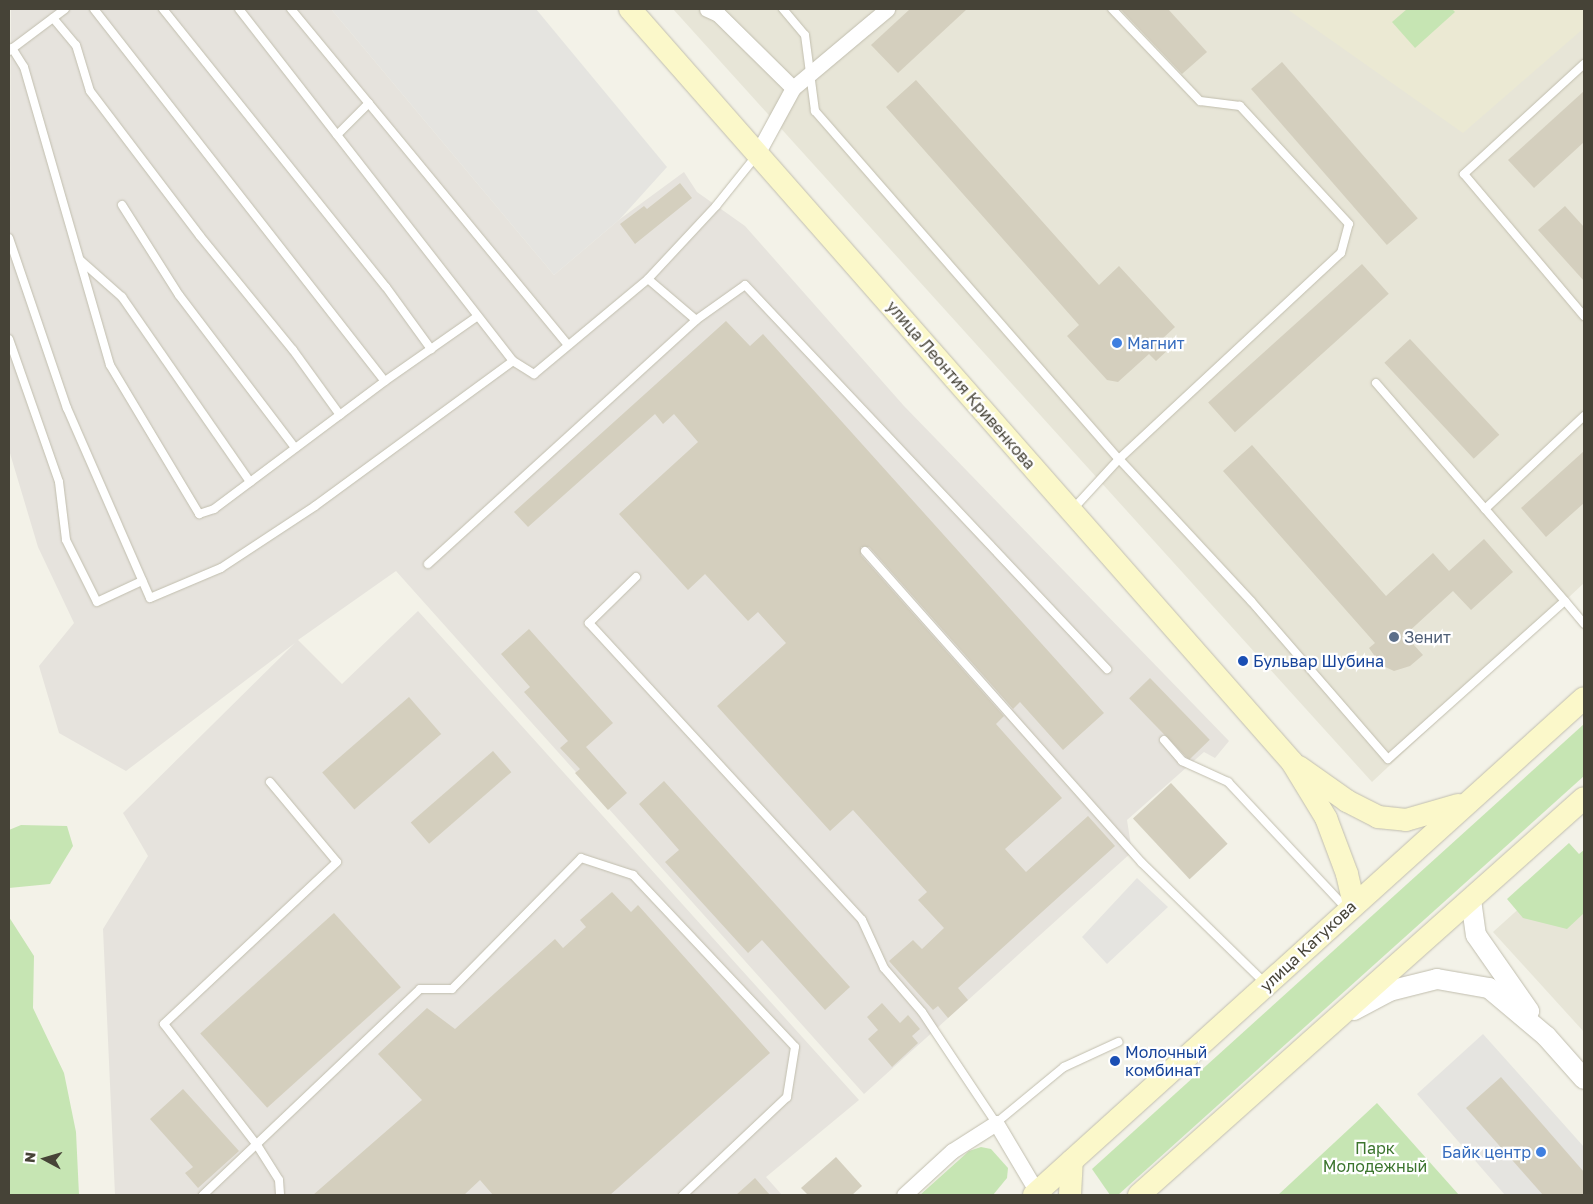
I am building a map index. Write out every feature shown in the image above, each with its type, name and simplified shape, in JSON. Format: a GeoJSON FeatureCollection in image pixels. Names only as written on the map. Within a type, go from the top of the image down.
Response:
{"type":"FeatureCollection","features":[{"type":"Feature","properties":{"kind":"main road","name":"улица Леонтия Кривенкова"},"geometry":{"type":"LineString","coordinates":[[630,9],[1292,762]]}},
{"type":"Feature","properties":{"kind":"main road","name":"улица Катукова"},"geometry":{"type":"LineString","coordinates":[[1035,1194],[1584,698]]}},
{"type":"Feature","properties":{"kind":"main road"},"geometry":{"type":"LineString","coordinates":[[1292,762],[1347,801],[1378,817],[1406,820],[1468,801]]}},
{"type":"Feature","properties":{"kind":"main road"},"geometry":{"type":"LineString","coordinates":[[1292,762],[1326,818],[1347,874],[1351,907]]}},
{"type":"Feature","properties":{"kind":"main road"},"geometry":{"type":"LineString","coordinates":[[1140,1195],[1584,798]]}},
{"type":"Feature","properties":{"kind":"main road"},"geometry":{"type":"LineString","coordinates":[[1070,1195],[1072,1161]]}},
{"type":"Feature","properties":{"kind":"street"},"geometry":{"type":"LineString","coordinates":[[707,9],[718,14],[793,88]]}},
{"type":"Feature","properties":{"kind":"street"},"geometry":{"type":"LineString","coordinates":[[758,154],[793,88],[810,76],[887,9]]}},
{"type":"Feature","properties":{"kind":"street"},"geometry":{"type":"LineString","coordinates":[[1471,900],[1476,934],[1546,1036],[1584,1079]]}},
{"type":"Feature","properties":{"kind":"street"},"geometry":{"type":"LineString","coordinates":[[1334,1021],[1389,991],[1437,979],[1489,988],[1546,1036]]}},
{"type":"Feature","properties":{"kind":"street"},"geometry":{"type":"LineString","coordinates":[[904,1195],[952,1151],[996,1123],[1035,1194]]}},
{"type":"Feature","properties":{"kind":"lane"},"geometry":{"type":"LineString","coordinates":[[65,9],[10,50],[24,67],[110,365],[199,514],[214,509],[385,381],[478,316]]}},
{"type":"Feature","properties":{"kind":"lane"},"geometry":{"type":"LineString","coordinates":[[94,9],[385,381]]}},
{"type":"Feature","properties":{"kind":"lane"},"geometry":{"type":"LineString","coordinates":[[162,9],[386,287],[431,349]]}},
{"type":"Feature","properties":{"kind":"lane"},"geometry":{"type":"LineString","coordinates":[[239,9],[513,362],[534,374],[648,279],[716,206],[758,154]]}},
{"type":"Feature","properties":{"kind":"lane"},"geometry":{"type":"LineString","coordinates":[[291,9],[568,345]]}},
{"type":"Feature","properties":{"kind":"lane"},"geometry":{"type":"LineString","coordinates":[[783,9],[805,34],[815,111],[1119,459],[1251,601],[1388,759],[1565,602]]}},
{"type":"Feature","properties":{"kind":"lane"},"geometry":{"type":"LineString","coordinates":[[1072,511],[1119,459],[1341,253],[1349,224],[1240,106],[1200,101],[1112,9]]}},
{"type":"Feature","properties":{"kind":"lane"},"geometry":{"type":"LineString","coordinates":[[53,18],[76,45],[90,90],[200,236],[293,350],[340,415]]}},
{"type":"Feature","properties":{"kind":"lane"},"geometry":{"type":"LineString","coordinates":[[1584,64],[1464,174],[1584,316]]}},
{"type":"Feature","properties":{"kind":"lane"},"geometry":{"type":"LineString","coordinates":[[337,135],[369,103]]}},
{"type":"Feature","properties":{"kind":"lane"},"geometry":{"type":"LineString","coordinates":[[122,205],[179,295],[295,448]]}},
{"type":"Feature","properties":{"kind":"lane"},"geometry":{"type":"LineString","coordinates":[[9,238],[67,408],[150,598],[221,568],[316,506],[513,362]]}},
{"type":"Feature","properties":{"kind":"lane"},"geometry":{"type":"LineString","coordinates":[[80,260],[122,297],[250,482]]}},
{"type":"Feature","properties":{"kind":"lane"},"geometry":{"type":"LineString","coordinates":[[648,279],[696,320]]}},
{"type":"Feature","properties":{"kind":"lane"},"geometry":{"type":"LineString","coordinates":[[428,564],[696,320],[745,285],[1107,669]]}},
{"type":"Feature","properties":{"kind":"lane"},"geometry":{"type":"LineString","coordinates":[[9,339],[59,482],[66,540],[98,602],[142,581]]}},
{"type":"Feature","properties":{"kind":"lane"},"geometry":{"type":"LineString","coordinates":[[1376,383],[1584,624]]}},
{"type":"Feature","properties":{"kind":"lane"},"geometry":{"type":"LineString","coordinates":[[1484,509],[1584,416]]}},
{"type":"Feature","properties":{"kind":"lane"},"geometry":{"type":"LineString","coordinates":[[865,551],[1142,863],[1266,985]]}},
{"type":"Feature","properties":{"kind":"lane"},"geometry":{"type":"LineString","coordinates":[[636,577],[589,623],[862,920],[884,968],[922,1012],[996,1123],[1064,1067],[1118,1042]]}},
{"type":"Feature","properties":{"kind":"lane"},"geometry":{"type":"LineString","coordinates":[[1164,740],[1182,761],[1228,782],[1351,907]]}},
{"type":"Feature","properties":{"kind":"lane"},"geometry":{"type":"LineString","coordinates":[[270,782],[337,862],[164,1024],[257,1145],[279,1180],[280,1195]]}},
{"type":"Feature","properties":{"kind":"lane"},"geometry":{"type":"LineString","coordinates":[[203,1195],[420,989],[452,990],[581,858],[634,875],[795,1047],[787,1097],[683,1195]]}},
{"type":"Feature","properties":{"kind":"shaded area"},"geometry":{"type":"Polygon","coordinates":[[[11,9],[331,9],[554,275],[620,219],[684,172],[697,192],[745,226],[904,406],[1229,741],[1215,758],[1204,752],[1127,820],[1132,852],[864,1094],[396,571],[298,640],[342,684],[418,611],[859,1100],[766,1177],[782,1195],[115,1195],[103,929],[148,856],[123,813],[295,643],[126,771],[59,733],[39,666],[74,623],[38,547],[9,450],[11,9]]]}},
{"type":"Feature","properties":{"kind":"shaded area"},"geometry":{"type":"Polygon","coordinates":[[[331,9],[536,9],[667,167],[620,219],[554,275],[331,9]]]}},
{"type":"Feature","properties":{"kind":"shaded area"},"geometry":{"type":"Polygon","coordinates":[[[673,9],[1584,9],[1584,583],[1372,782],[673,9]]]}},
{"type":"Feature","properties":{"kind":"shaded area"},"geometry":{"type":"Polygon","coordinates":[[[1287,9],[1584,9],[1584,28],[1463,133],[1287,9]]]}},
{"type":"Feature","properties":{"kind":"shaded area"},"geometry":{"type":"Polygon","coordinates":[[[1584,850],[1584,1032],[1493,932],[1584,850]]]}},
{"type":"Feature","properties":{"kind":"shaded area"},"geometry":{"type":"Polygon","coordinates":[[[1137,878],[1168,907],[1107,964],[1082,937],[1137,878]]]}},
{"type":"Feature","properties":{"kind":"shaded area"},"geometry":{"type":"Polygon","coordinates":[[[1483,1034],[1584,1147],[1584,1195],[1505,1195],[1417,1094],[1483,1034]]]}},
{"type":"Feature","properties":{"kind":"green space"},"geometry":{"type":"Polygon","coordinates":[[[1407,9],[1452,9],[1455,12],[1415,48],[1392,22],[1407,9]]]}},
{"type":"Feature","properties":{"kind":"green space"},"geometry":{"type":"Polygon","coordinates":[[[1584,724],[1584,776],[1118,1195],[1110,1195],[1092,1169],[1584,724]]]}},
{"type":"Feature","properties":{"kind":"green space"},"geometry":{"type":"Polygon","coordinates":[[[21,825],[67,826],[73,846],[50,884],[9,888],[9,830],[21,825]]]}},
{"type":"Feature","properties":{"kind":"green space"},"geometry":{"type":"Polygon","coordinates":[[[1569,843],[1579,854],[1584,850],[1584,913],[1567,929],[1523,918],[1507,899],[1569,843]]]}},
{"type":"Feature","properties":{"kind":"green space"},"geometry":{"type":"Polygon","coordinates":[[[9,917],[34,956],[33,1008],[64,1073],[76,1132],[79,1195],[9,1195],[9,917]]]}},
{"type":"Feature","properties":{"kind":"green space","name":"Парк Молодежный"},"geometry":{"type":"Polygon","coordinates":[[[1377,1103],[1459,1195],[1278,1195],[1377,1103]]]}},
{"type":"Feature","properties":{"kind":"green space"},"geometry":{"type":"Polygon","coordinates":[[[981,1147],[991,1149],[1008,1168],[1007,1178],[993,1195],[920,1195],[969,1151],[981,1147]]]}},
{"type":"Feature","properties":{"kind":"building"},"geometry":{"type":"Polygon","coordinates":[[[910,9],[967,9],[898,73],[871,45],[910,9]]]}},
{"type":"Feature","properties":{"kind":"building"},"geometry":{"type":"Polygon","coordinates":[[[1120,9],[1168,9],[1207,52],[1182,74],[1120,9]]]}},
{"type":"Feature","properties":{"kind":"building"},"geometry":{"type":"Polygon","coordinates":[[[1282,62],[1418,218],[1387,245],[1251,89],[1282,62]]]}},
{"type":"Feature","properties":{"kind":"building"},"geometry":{"type":"Polygon","coordinates":[[[916,80],[1099,285],[1119,266],[1175,327],[1161,340],[1169,349],[1156,361],[1149,354],[1118,382],[1107,380],[1067,336],[1079,325],[886,107],[916,80]]]}},
{"type":"Feature","properties":{"kind":"building"},"geometry":{"type":"Polygon","coordinates":[[[1584,91],[1584,142],[1534,188],[1508,160],[1584,91]]]}},
{"type":"Feature","properties":{"kind":"building"},"geometry":{"type":"Polygon","coordinates":[[[680,183],[692,198],[635,244],[620,224],[644,206],[647,209],[680,183]]]}},
{"type":"Feature","properties":{"kind":"building"},"geometry":{"type":"Polygon","coordinates":[[[1565,206],[1584,227],[1584,281],[1538,230],[1565,206]]]}},
{"type":"Feature","properties":{"kind":"building"},"geometry":{"type":"Polygon","coordinates":[[[1362,264],[1389,294],[1235,432],[1208,403],[1362,264]]]}},
{"type":"Feature","properties":{"kind":"building"},"geometry":{"type":"Polygon","coordinates":[[[726,321],[750,346],[763,334],[1104,713],[1063,750],[1020,702],[1013,709],[869,547],[861,547],[861,555],[1004,716],[996,724],[1062,798],[1005,849],[1026,872],[1088,816],[1115,846],[958,988],[968,1000],[948,1018],[938,1006],[933,1010],[889,961],[913,940],[922,949],[944,928],[918,900],[927,892],[853,810],[830,831],[717,706],[786,643],[758,612],[748,621],[705,574],[688,590],[619,514],[698,442],[674,414],[663,424],[655,414],[528,527],[514,512],[726,321]]]}},
{"type":"Feature","properties":{"kind":"building"},"geometry":{"type":"Polygon","coordinates":[[[1410,339],[1499,435],[1474,459],[1384,363],[1410,339]]]}},
{"type":"Feature","properties":{"kind":"building"},"geometry":{"type":"Polygon","coordinates":[[[1252,445],[1386,596],[1433,553],[1449,571],[1484,539],[1513,572],[1471,610],[1453,591],[1405,635],[1423,655],[1410,666],[1394,671],[1381,665],[1369,648],[1375,643],[1223,471],[1252,445]]]}},
{"type":"Feature","properties":{"kind":"building"},"geometry":{"type":"Polygon","coordinates":[[[1584,451],[1584,503],[1546,537],[1521,508],[1584,451]]]}},
{"type":"Feature","properties":{"kind":"building"},"geometry":{"type":"Polygon","coordinates":[[[529,629],[613,723],[586,747],[627,793],[608,810],[575,773],[580,769],[560,748],[568,741],[524,692],[530,687],[501,654],[529,629]]]}},
{"type":"Feature","properties":{"kind":"building"},"geometry":{"type":"Polygon","coordinates":[[[1150,678],[1210,740],[1189,760],[1129,698],[1150,678]]]}},
{"type":"Feature","properties":{"kind":"building"},"geometry":{"type":"Polygon","coordinates":[[[409,697],[441,734],[354,809],[322,772],[409,697]]]}},
{"type":"Feature","properties":{"kind":"building"},"geometry":{"type":"Polygon","coordinates":[[[493,751],[511,772],[429,844],[411,823],[493,751]]]}},
{"type":"Feature","properties":{"kind":"building"},"geometry":{"type":"Polygon","coordinates":[[[664,781],[850,987],[825,1010],[762,940],[748,953],[665,862],[679,850],[639,804],[664,781]]]}},
{"type":"Feature","properties":{"kind":"building"},"geometry":{"type":"Polygon","coordinates":[[[1171,783],[1228,844],[1190,879],[1133,818],[1171,783]]]}},
{"type":"Feature","properties":{"kind":"building"},"geometry":{"type":"Polygon","coordinates":[[[612,892],[631,912],[638,905],[770,1053],[610,1195],[493,1195],[480,1180],[464,1195],[313,1195],[422,1100],[378,1054],[427,1008],[455,1029],[555,939],[563,948],[586,927],[580,920],[612,892]]]}},
{"type":"Feature","properties":{"kind":"building"},"geometry":{"type":"Polygon","coordinates":[[[334,913],[401,987],[267,1108],[200,1033],[334,913]]]}},
{"type":"Feature","properties":{"kind":"building"},"geometry":{"type":"Polygon","coordinates":[[[882,1003],[900,1023],[908,1015],[920,1029],[912,1036],[918,1043],[892,1067],[868,1039],[878,1030],[867,1017],[882,1003]]]}},
{"type":"Feature","properties":{"kind":"building"},"geometry":{"type":"Polygon","coordinates":[[[1501,1077],[1584,1172],[1584,1195],[1543,1195],[1466,1108],[1501,1077]]]}},
{"type":"Feature","properties":{"kind":"building"},"geometry":{"type":"Polygon","coordinates":[[[183,1089],[239,1151],[198,1188],[185,1173],[193,1167],[150,1119],[183,1089]]]}},
{"type":"Feature","properties":{"kind":"building"},"geometry":{"type":"Polygon","coordinates":[[[836,1157],[862,1186],[852,1195],[808,1195],[801,1188],[836,1157]]]}},
{"type":"Feature","properties":{"kind":"building"},"geometry":{"type":"Polygon","coordinates":[[[755,1178],[770,1195],[736,1195],[755,1178]]]}},
{"type":"Feature","properties":{"kind":"place","name":"Магнит"},"geometry":{"type":"Point","coordinates":[1117,343]}},
{"type":"Feature","properties":{"kind":"place","name":"Зенит"},"geometry":{"type":"Point","coordinates":[1394,637]}},
{"type":"Feature","properties":{"kind":"place","name":"Бульвар Шубина"},"geometry":{"type":"Point","coordinates":[1243,661]}},
{"type":"Feature","properties":{"kind":"place","name":"Молочный комбинат"},"geometry":{"type":"Point","coordinates":[1115,1061]}},
{"type":"Feature","properties":{"kind":"place","name":"Байк центр"},"geometry":{"type":"Point","coordinates":[1541,1152]}}]}
